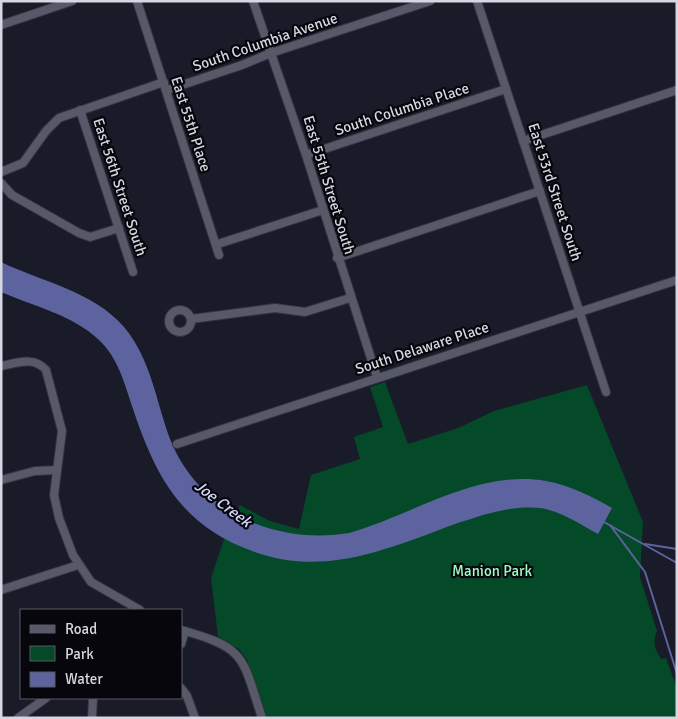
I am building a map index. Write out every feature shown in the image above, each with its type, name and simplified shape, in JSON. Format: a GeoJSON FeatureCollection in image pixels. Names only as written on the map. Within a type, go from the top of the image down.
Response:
{"type":"FeatureCollection","features":[{"type":"Feature","properties":{"kind":"street"},"geometry":{"type":"LineString","coordinates":[[1,25],[72,1]]}},
{"type":"Feature","properties":{"kind":"street","name":"East 55th Place"},"geometry":{"type":"LineString","coordinates":[[137,1],[219,256]]}},
{"type":"Feature","properties":{"kind":"street","name":"East 55th Street South"},"geometry":{"type":"LineString","coordinates":[[253,1],[306,155],[337,258],[378,377]]}},
{"type":"Feature","properties":{"kind":"street","name":"South Columbia Avenue"},"geometry":{"type":"LineString","coordinates":[[166,90],[242,65],[271,53],[430,1]]}},
{"type":"Feature","properties":{"kind":"street","name":"East 53rd Street South"},"geometry":{"type":"LineString","coordinates":[[477,1],[606,392]]}},
{"type":"Feature","properties":{"kind":"street"},"geometry":{"type":"LineString","coordinates":[[1,172],[23,163],[53,123],[59,118],[164,82]]}},
{"type":"Feature","properties":{"kind":"street","name":"South Columbia Place"},"geometry":{"type":"LineString","coordinates":[[306,155],[506,89]]}},
{"type":"Feature","properties":{"kind":"street"},"geometry":{"type":"LineString","coordinates":[[523,141],[677,90]]}},
{"type":"Feature","properties":{"kind":"street","name":"East 56th Street South"},"geometry":{"type":"LineString","coordinates":[[80,110],[133,272]]}},
{"type":"Feature","properties":{"kind":"street"},"geometry":{"type":"LineString","coordinates":[[1,184],[12,195],[79,233],[90,237],[119,228]]}},
{"type":"Feature","properties":{"kind":"street"},"geometry":{"type":"LineString","coordinates":[[337,258],[540,191]]}},
{"type":"Feature","properties":{"kind":"street"},"geometry":{"type":"LineString","coordinates":[[221,243],[323,210]]}},
{"type":"Feature","properties":{"kind":"street","name":"South Delaware Place"},"geometry":{"type":"LineString","coordinates":[[177,444],[677,280]]}},
{"type":"Feature","properties":{"kind":"street"},"geometry":{"type":"LineString","coordinates":[[191,320],[275,308],[305,312],[350,298]]}},
{"type":"Feature","properties":{"kind":"street"},"geometry":{"type":"LineString","coordinates":[[1,366],[33,361],[40,364],[46,370],[62,423],[61,450],[54,483],[56,506],[78,565],[99,588],[138,609]]}},
{"type":"Feature","properties":{"kind":"street"},"geometry":{"type":"LineString","coordinates":[[1,480],[35,471],[57,470]]}},
{"type":"Feature","properties":{"kind":"street"},"geometry":{"type":"LineString","coordinates":[[1,590],[78,565]]}},
{"type":"Feature","properties":{"kind":"street"},"geometry":{"type":"LineString","coordinates":[[183,631],[218,642],[238,654],[245,666],[262,718]]}},
{"type":"Feature","properties":{"kind":"street"},"geometry":{"type":"LineString","coordinates":[[182,689],[187,696],[195,718]]}},
{"type":"Feature","properties":{"kind":"street"},"geometry":{"type":"LineString","coordinates":[[18,718],[32,706],[44,699]]}},
{"type":"Feature","properties":{"kind":"street"},"geometry":{"type":"LineString","coordinates":[[92,718],[93,699]]}},
{"type":"Feature","properties":{"kind":"green space","name":"Manion Park"},"geometry":{"type":"Polygon","coordinates":[[[385,382],[408,444],[458,428],[494,411],[587,385],[643,522],[640,577],[657,631],[654,642],[656,649],[661,659],[666,658],[677,688],[677,718],[266,718],[247,660],[239,649],[218,637],[211,578],[224,539],[240,505],[270,521],[299,529],[311,475],[360,459],[354,437],[383,427],[370,387],[385,382]]]}},
{"type":"Feature","properties":{"kind":"water","name":"Joe Creek"},"geometry":{"type":"Polygon","coordinates":[[[1,262],[82,296],[97,304],[124,327],[133,339],[147,366],[170,439],[183,464],[200,486],[220,504],[243,518],[267,528],[294,534],[349,533],[470,487],[520,479],[546,481],[563,485],[588,495],[612,508],[598,534],[555,512],[529,507],[475,517],[380,551],[330,561],[304,562],[278,559],[252,551],[227,540],[206,527],[188,512],[174,495],[150,454],[120,371],[106,347],[89,331],[77,324],[1,292],[1,262]]]}},
{"type":"Feature","properties":{"kind":"waterway","name":"Joe Creek"},"geometry":{"type":"LineString","coordinates":[[604,522],[677,563]]}},
{"type":"Feature","properties":{"kind":"waterway"},"geometry":{"type":"LineString","coordinates":[[610,525],[645,572],[677,674]]}},
{"type":"Feature","properties":{"kind":"waterway"},"geometry":{"type":"LineString","coordinates":[[645,544],[677,549]]}}]}
